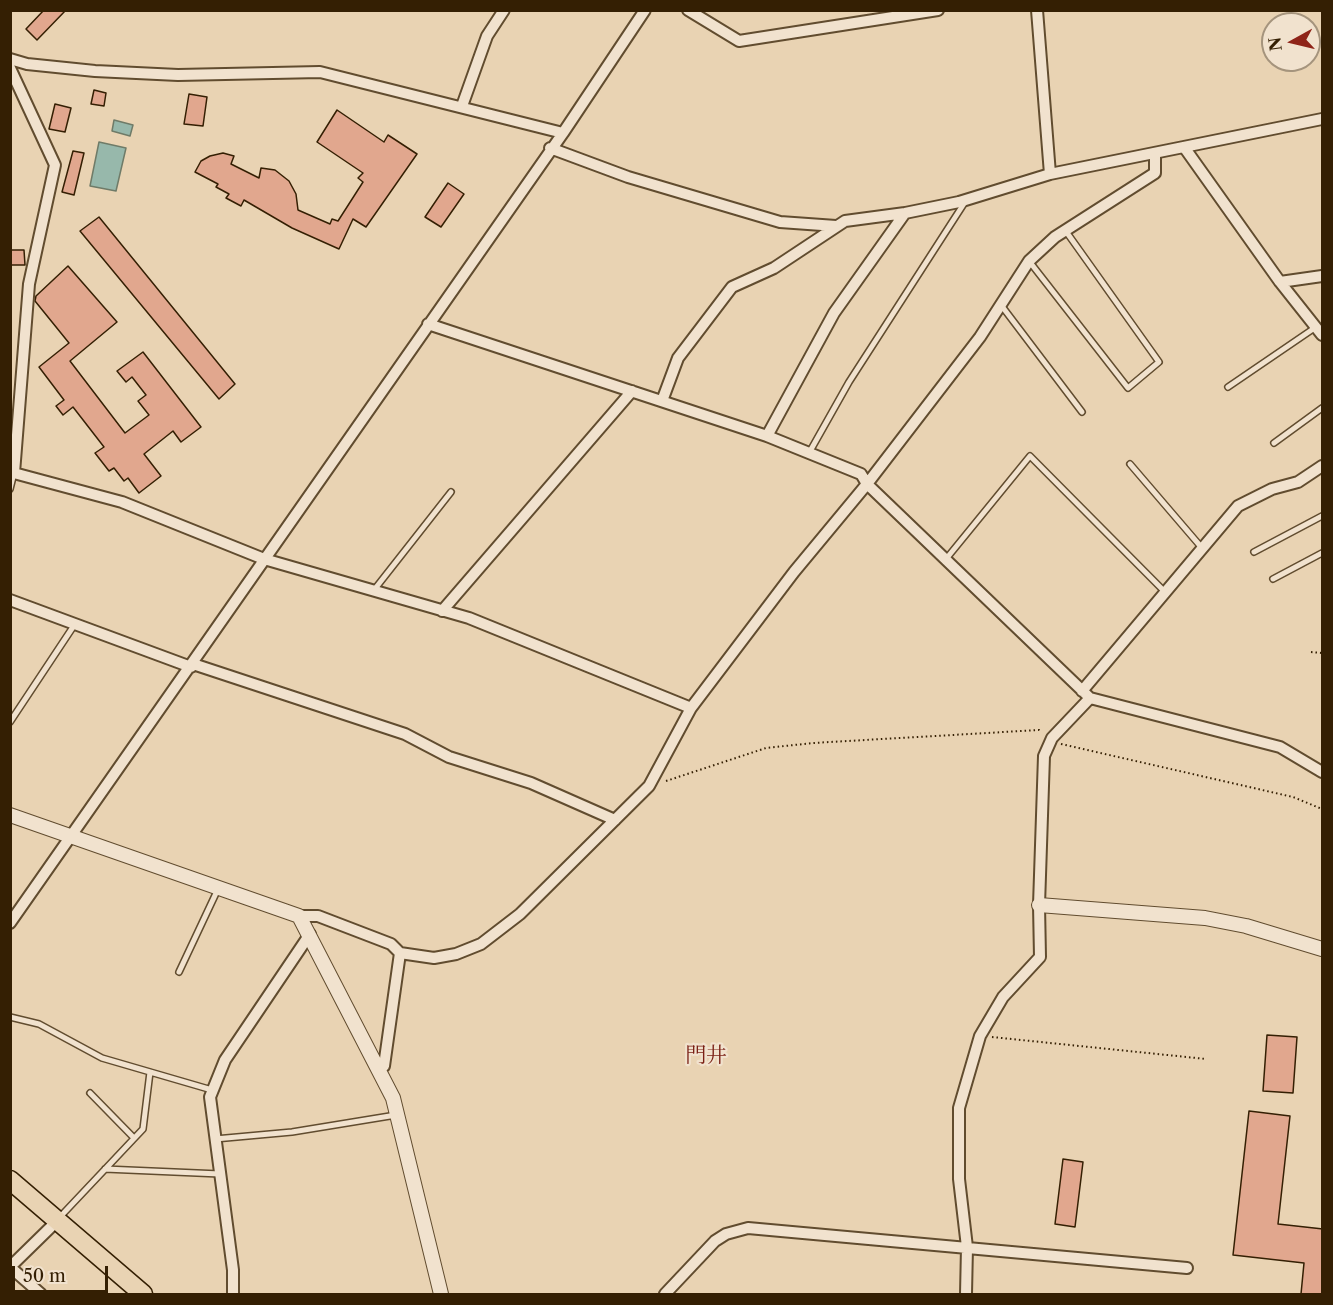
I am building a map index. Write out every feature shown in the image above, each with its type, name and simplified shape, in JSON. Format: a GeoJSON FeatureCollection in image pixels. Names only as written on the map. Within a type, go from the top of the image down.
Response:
{"type":"FeatureCollection","features":[{"type":"Feature","properties":{"kind":"highway"},"geometry":{"type":"LineString","coordinates":[[10,1180],[56,1222],[143,1294]]}},
{"type":"Feature","properties":{"kind":"street"},"geometry":{"type":"LineString","coordinates":[[462,106],[487,36],[504,10]]}},
{"type":"Feature","properties":{"kind":"street"},"geometry":{"type":"LineString","coordinates":[[10,924],[550,148],[563,133],[645,10]]}},
{"type":"Feature","properties":{"kind":"street"},"geometry":{"type":"LineString","coordinates":[[688,10],[739,41],[938,10]]}},
{"type":"Feature","properties":{"kind":"street"},"geometry":{"type":"LineString","coordinates":[[1037,10],[1050,174]]}},
{"type":"Feature","properties":{"kind":"street"},"geometry":{"type":"LineString","coordinates":[[10,59],[27,64],[95,71],[178,75],[320,72],[563,133]]}},
{"type":"Feature","properties":{"kind":"street"},"geometry":{"type":"LineString","coordinates":[[10,68],[55,165],[28,294],[12,473],[122,502],[264,559],[469,618],[691,708]]}},
{"type":"Feature","properties":{"kind":"street"},"geometry":{"type":"LineString","coordinates":[[662,400],[678,358],[732,288],[774,268],[845,221],[905,213],[967,199],[1050,174],[1323,120]]}},
{"type":"Feature","properties":{"kind":"street"},"geometry":{"type":"LineString","coordinates":[[1184,147],[1280,282],[1319,331]]}},
{"type":"Feature","properties":{"kind":"street"},"geometry":{"type":"LineString","coordinates":[[550,148],[628,177],[780,222],[836,225]]}},
{"type":"Feature","properties":{"kind":"street"},"geometry":{"type":"LineString","coordinates":[[10,815],[299,916],[318,916],[391,944],[400,953],[434,958],[456,954],[481,944],[520,914],[649,786],[691,708],[794,572],[867,484],[980,337],[1029,261],[1065,230],[1155,172],[1155,153]]}},
{"type":"Feature","properties":{"kind":"street"},"geometry":{"type":"LineString","coordinates":[[767,436],[834,313],[905,213]]}},
{"type":"Feature","properties":{"kind":"street"},"geometry":{"type":"LineString","coordinates":[[1280,282],[1323,276]]}},
{"type":"Feature","properties":{"kind":"street"},"geometry":{"type":"LineString","coordinates":[[428,324],[767,436],[861,474],[867,484],[1086,695],[1280,747],[1323,772]]}},
{"type":"Feature","properties":{"kind":"street"},"geometry":{"type":"LineString","coordinates":[[442,611],[632,390]]}},
{"type":"Feature","properties":{"kind":"street"},"geometry":{"type":"LineString","coordinates":[[966,1294],[967,1247],[959,1179],[959,1108],[980,1036],[1003,997],[1040,957],[1039,905],[1044,756],[1051,741],[1165,592],[1238,506],[1272,489],[1299,482],[1323,466]]}},
{"type":"Feature","properties":{"kind":"street"},"geometry":{"type":"LineString","coordinates":[[10,600],[192,665],[405,734],[449,758],[531,783],[615,820]]}},
{"type":"Feature","properties":{"kind":"street"},"geometry":{"type":"LineString","coordinates":[[1039,905],[1205,918],[1246,926],[1323,949]]}},
{"type":"Feature","properties":{"kind":"street"},"geometry":{"type":"LineString","coordinates":[[299,916],[379,1068],[397,1114],[441,1294]]}},
{"type":"Feature","properties":{"kind":"street"},"geometry":{"type":"LineString","coordinates":[[233,1294],[233,1270],[210,1108],[212,1090],[225,1060],[310,934]]}},
{"type":"Feature","properties":{"kind":"street"},"geometry":{"type":"LineString","coordinates":[[379,1068],[384,1066],[400,953]]}},
{"type":"Feature","properties":{"kind":"street"},"geometry":{"type":"LineString","coordinates":[[41,1294],[11,1267],[56,1222]]}},
{"type":"Feature","properties":{"kind":"street"},"geometry":{"type":"LineString","coordinates":[[665,1294],[715,1241],[726,1234],[748,1228],[1187,1268]]}},
{"type":"Feature","properties":{"kind":"lane"},"geometry":{"type":"LineString","coordinates":[[809,453],[849,382],[967,199]]}},
{"type":"Feature","properties":{"kind":"lane"},"geometry":{"type":"LineString","coordinates":[[1029,261],[1128,388],[1159,362],[1065,230]]}},
{"type":"Feature","properties":{"kind":"lane"},"geometry":{"type":"LineString","coordinates":[[1000,303],[1082,412]]}},
{"type":"Feature","properties":{"kind":"lane"},"geometry":{"type":"LineString","coordinates":[[1228,387],[1319,331]]}},
{"type":"Feature","properties":{"kind":"lane"},"geometry":{"type":"LineString","coordinates":[[1274,443],[1323,408]]}},
{"type":"Feature","properties":{"kind":"lane"},"geometry":{"type":"LineString","coordinates":[[946,559],[1030,456],[1165,592]]}},
{"type":"Feature","properties":{"kind":"lane"},"geometry":{"type":"LineString","coordinates":[[1130,464],[1202,548]]}},
{"type":"Feature","properties":{"kind":"lane"},"geometry":{"type":"LineString","coordinates":[[10,489],[12,473]]}},
{"type":"Feature","properties":{"kind":"lane"},"geometry":{"type":"LineString","coordinates":[[373,592],[451,492]]}},
{"type":"Feature","properties":{"kind":"lane"},"geometry":{"type":"LineString","coordinates":[[1254,552],[1323,516]]}},
{"type":"Feature","properties":{"kind":"lane"},"geometry":{"type":"LineString","coordinates":[[1273,579],[1323,553]]}},
{"type":"Feature","properties":{"kind":"lane"},"geometry":{"type":"LineString","coordinates":[[10,722],[75,624]]}},
{"type":"Feature","properties":{"kind":"lane"},"geometry":{"type":"LineString","coordinates":[[179,972],[219,887]]}},
{"type":"Feature","properties":{"kind":"lane"},"geometry":{"type":"LineString","coordinates":[[10,1017],[39,1024],[102,1058],[212,1090]]}},
{"type":"Feature","properties":{"kind":"lane"},"geometry":{"type":"LineString","coordinates":[[56,1222],[142,1129],[150,1072]]}},
{"type":"Feature","properties":{"kind":"lane"},"geometry":{"type":"LineString","coordinates":[[90,1093],[134,1138]]}},
{"type":"Feature","properties":{"kind":"lane"},"geometry":{"type":"LineString","coordinates":[[215,1139],[292,1132],[397,1114]]}},
{"type":"Feature","properties":{"kind":"lane"},"geometry":{"type":"LineString","coordinates":[[105,1169],[220,1173]]}},
{"type":"Feature","properties":{"kind":"path"},"geometry":{"type":"LineString","coordinates":[[1311,652],[1323,653]]}},
{"type":"Feature","properties":{"kind":"path"},"geometry":{"type":"LineString","coordinates":[[649,786],[766,748],[813,743],[1039,730],[1051,741],[1293,797],[1323,809]]}},
{"type":"Feature","properties":{"kind":"path"},"geometry":{"type":"LineString","coordinates":[[980,1036],[1206,1059]]}},
{"type":"Feature","properties":{"kind":"shaded area"},"geometry":{"type":"Polygon","coordinates":[[[114,120],[133,125],[130,136],[112,131],[114,120]]]}},
{"type":"Feature","properties":{"kind":"shaded area"},"geometry":{"type":"Polygon","coordinates":[[[99,142],[126,148],[116,191],[90,186],[99,142]]]}},
{"type":"Feature","properties":{"kind":"building"},"geometry":{"type":"Polygon","coordinates":[[[44,10],[66,10],[37,40],[26,29],[44,10]]]}},
{"type":"Feature","properties":{"kind":"building"},"geometry":{"type":"Polygon","coordinates":[[[94,90],[106,93],[104,106],[91,104],[94,90]]]}},
{"type":"Feature","properties":{"kind":"building"},"geometry":{"type":"Polygon","coordinates":[[[189,94],[207,97],[203,126],[184,124],[189,94]]]}},
{"type":"Feature","properties":{"kind":"building"},"geometry":{"type":"Polygon","coordinates":[[[55,104],[71,108],[65,132],[49,129],[55,104]]]}},
{"type":"Feature","properties":{"kind":"building"},"geometry":{"type":"Polygon","coordinates":[[[337,110],[384,142],[388,135],[417,154],[366,227],[353,219],[339,249],[292,228],[244,200],[241,206],[226,198],[229,194],[216,187],[218,184],[195,172],[201,161],[223,153],[234,156],[231,164],[259,178],[261,168],[275,170],[289,181],[296,194],[298,210],[330,224],[332,219],[338,221],[363,182],[358,178],[363,173],[317,142],[337,110]]]}},
{"type":"Feature","properties":{"kind":"building"},"geometry":{"type":"Polygon","coordinates":[[[73,151],[84,153],[74,195],[62,192],[73,151]]]}},
{"type":"Feature","properties":{"kind":"building"},"geometry":{"type":"Polygon","coordinates":[[[448,183],[464,194],[441,227],[425,217],[448,183]]]}},
{"type":"Feature","properties":{"kind":"building"},"geometry":{"type":"Polygon","coordinates":[[[99,217],[235,384],[219,399],[80,231],[99,217]]]}},
{"type":"Feature","properties":{"kind":"building"},"geometry":{"type":"Polygon","coordinates":[[[10,250],[24,250],[25,265],[10,265],[10,250]]]}},
{"type":"Feature","properties":{"kind":"building"},"geometry":{"type":"Polygon","coordinates":[[[68,266],[117,322],[70,361],[125,433],[149,415],[138,401],[146,395],[132,377],[126,382],[117,371],[143,352],[201,427],[181,442],[173,431],[144,454],[161,476],[139,493],[128,478],[124,481],[114,468],[109,471],[95,453],[104,447],[73,407],[63,415],[56,406],[64,400],[39,367],[69,343],[35,301],[36,296],[68,266]]]}},
{"type":"Feature","properties":{"kind":"building"},"geometry":{"type":"Polygon","coordinates":[[[1267,1035],[1297,1037],[1293,1093],[1263,1091],[1267,1035]]]}},
{"type":"Feature","properties":{"kind":"building"},"geometry":{"type":"Polygon","coordinates":[[[1249,1111],[1290,1116],[1278,1224],[1323,1229],[1323,1294],[1301,1294],[1304,1263],[1233,1255],[1249,1111]]]}},
{"type":"Feature","properties":{"kind":"building"},"geometry":{"type":"Polygon","coordinates":[[[1063,1159],[1083,1162],[1075,1227],[1055,1224],[1063,1159]]]}},
{"type":"Feature","properties":{"kind":"district","name":"門井"},"geometry":{"type":"Point","coordinates":[706,1056]}}]}
